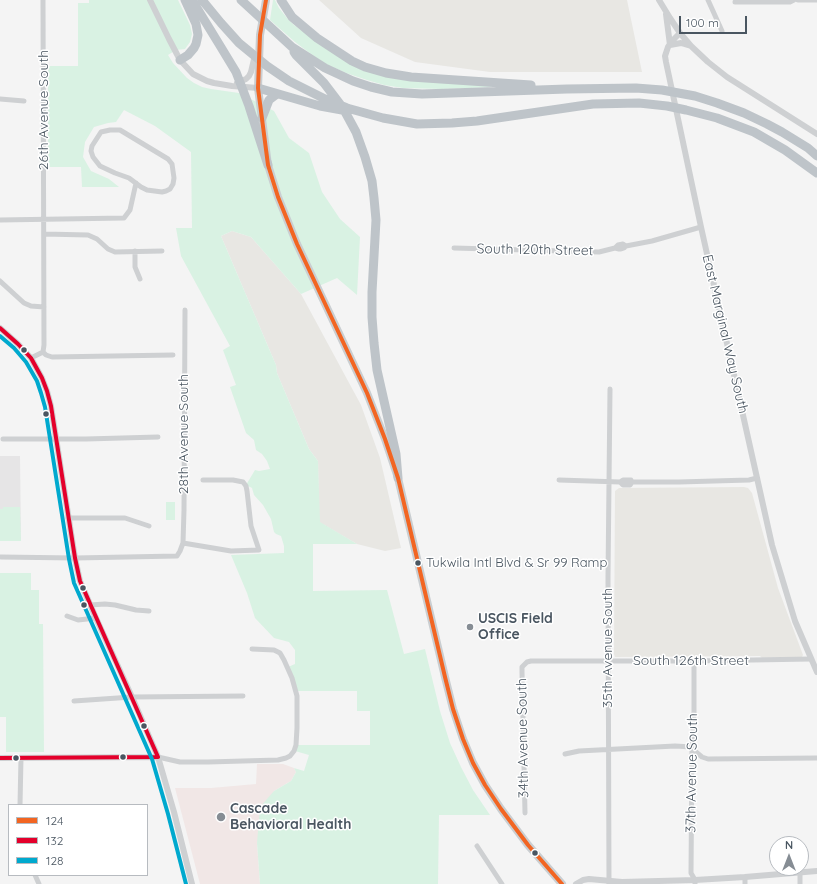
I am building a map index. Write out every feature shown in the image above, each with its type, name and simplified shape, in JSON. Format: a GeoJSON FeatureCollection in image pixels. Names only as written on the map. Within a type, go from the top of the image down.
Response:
{"type":"FeatureCollection","features":[{"type":"Feature","properties":{"kind":"highway"},"geometry":{"type":"LineString","coordinates":[[180,60],[188,55],[194,48],[198,35],[196,24],[185,0]]}},
{"type":"Feature","properties":{"kind":"highway"},"geometry":{"type":"LineString","coordinates":[[192,0],[236,72],[249,106],[268,165]]}},
{"type":"Feature","properties":{"kind":"highway"},"geometry":{"type":"LineString","coordinates":[[202,0],[239,43],[267,66],[289,81],[347,108],[383,118]]}},
{"type":"Feature","properties":{"kind":"highway"},"geometry":{"type":"LineString","coordinates":[[281,0],[292,17],[317,38],[352,61],[365,67],[386,73],[411,77],[566,89]]}},
{"type":"Feature","properties":{"kind":"highway"},"geometry":{"type":"LineString","coordinates":[[242,1],[292,47],[325,68],[353,81],[371,87],[392,92],[428,94],[566,89],[636,88],[662,90],[695,96],[717,103],[767,124],[808,148],[817,156]]}},
{"type":"Feature","properties":{"kind":"highway"},"geometry":{"type":"LineString","coordinates":[[292,47],[296,55],[324,83],[343,108],[356,132],[366,157],[372,181],[376,220],[372,292],[374,343],[377,370],[396,454],[398,478]]}},
{"type":"Feature","properties":{"kind":"highway"},"geometry":{"type":"LineString","coordinates":[[258,88],[320,106],[417,124],[477,121],[615,102],[667,106],[717,118],[754,132],[785,150],[817,173]]}},
{"type":"Feature","properties":{"kind":"highway"},"geometry":{"type":"LineString","coordinates":[[262,118],[269,100],[277,94]]}},
{"type":"Feature","properties":{"kind":"main road"},"geometry":{"type":"LineString","coordinates":[[266,0],[260,36],[258,88],[268,165],[278,197],[297,244],[367,393],[385,439],[398,478],[445,677],[453,709],[463,739],[473,763],[501,809],[528,845],[562,884]]}},
{"type":"Feature","properties":{"kind":"street","name":"26th Avenue South"},"geometry":{"type":"LineString","coordinates":[[43,0],[43,352]]}},
{"type":"Feature","properties":{"kind":"street"},"geometry":{"type":"LineString","coordinates":[[150,0],[180,60],[193,74],[214,83],[258,88]]}},
{"type":"Feature","properties":{"kind":"street"},"geometry":{"type":"LineString","coordinates":[[659,0],[680,33],[708,62],[727,77],[817,134]]}},
{"type":"Feature","properties":{"kind":"street"},"geometry":{"type":"LineString","coordinates":[[708,0],[722,31]]}},
{"type":"Feature","properties":{"kind":"street"},"geometry":{"type":"LineString","coordinates":[[735,2],[790,2],[794,0]]}},
{"type":"Feature","properties":{"kind":"street"},"geometry":{"type":"LineString","coordinates":[[798,0],[817,0]]}},
{"type":"Feature","properties":{"kind":"street"},"geometry":{"type":"LineString","coordinates":[[665,11],[670,45],[681,43],[691,46]]}},
{"type":"Feature","properties":{"kind":"street","name":"East Marginal Way South"},"geometry":{"type":"LineString","coordinates":[[680,33],[670,45],[665,56],[701,227],[772,545],[795,621],[817,672]]}},
{"type":"Feature","properties":{"kind":"street"},"geometry":{"type":"LineString","coordinates":[[232,86],[246,79],[251,72],[260,36]]}},
{"type":"Feature","properties":{"kind":"street"},"geometry":{"type":"LineString","coordinates":[[0,99],[24,101]]}},
{"type":"Feature","properties":{"kind":"street"},"geometry":{"type":"LineString","coordinates":[[120,130],[168,159],[172,164],[174,178],[170,189],[162,192],[147,190],[140,187],[136,183],[129,178],[100,166],[96,162],[91,152],[92,146],[101,132],[120,130]]}},
{"type":"Feature","properties":{"kind":"street"},"geometry":{"type":"LineString","coordinates":[[0,220],[124,218],[130,210],[136,183]]}},
{"type":"Feature","properties":{"kind":"street","name":"South 120th Street"},"geometry":{"type":"LineString","coordinates":[[454,248],[599,252],[615,248],[623,244],[626,246],[652,241],[701,227]]}},
{"type":"Feature","properties":{"kind":"street"},"geometry":{"type":"LineString","coordinates":[[44,234],[88,235],[95,238],[104,247],[115,252],[162,251]]}},
{"type":"Feature","properties":{"kind":"street"},"geometry":{"type":"LineString","coordinates":[[135,251],[135,267],[140,279]]}},
{"type":"Feature","properties":{"kind":"street"},"geometry":{"type":"LineString","coordinates":[[0,281],[24,303],[31,306],[44,307]]}},
{"type":"Feature","properties":{"kind":"street","name":"28th Avenue South"},"geometry":{"type":"LineString","coordinates":[[75,558],[177,556],[180,551],[183,543],[185,481],[185,310]]}},
{"type":"Feature","properties":{"kind":"street"},"geometry":{"type":"LineString","coordinates":[[0,328],[31,358],[48,391],[68,518],[80,581],[158,757],[174,812],[192,884]]}},
{"type":"Feature","properties":{"kind":"street"},"geometry":{"type":"LineString","coordinates":[[31,358],[43,352],[46,355],[52,356],[173,355]]}},
{"type":"Feature","properties":{"kind":"street","name":"35th Avenue South"},"geometry":{"type":"LineString","coordinates":[[609,882],[608,577],[610,389]]}},
{"type":"Feature","properties":{"kind":"street"},"geometry":{"type":"LineString","coordinates":[[3,439],[158,437]]}},
{"type":"Feature","properties":{"kind":"street"},"geometry":{"type":"LineString","coordinates":[[559,480],[679,482],[746,480],[757,478]]}},
{"type":"Feature","properties":{"kind":"street"},"geometry":{"type":"LineString","coordinates":[[183,543],[231,551],[259,550],[251,526],[247,491],[243,482],[233,480],[203,480]]}},
{"type":"Feature","properties":{"kind":"street"},"geometry":{"type":"LineString","coordinates":[[68,518],[125,518],[148,526]]}},
{"type":"Feature","properties":{"kind":"street"},"geometry":{"type":"LineString","coordinates":[[1,557],[75,558]]}},
{"type":"Feature","properties":{"kind":"street"},"geometry":{"type":"LineString","coordinates":[[90,605],[115,605],[136,610],[149,611]]}},
{"type":"Feature","properties":{"kind":"street"},"geometry":{"type":"LineString","coordinates":[[66,616],[78,620],[96,618]]}},
{"type":"Feature","properties":{"kind":"street"},"geometry":{"type":"LineString","coordinates":[[0,758],[158,757],[180,762],[208,762],[278,760],[286,758],[294,751],[298,728],[297,696],[292,678],[280,653],[274,650],[252,649]]}},
{"type":"Feature","properties":{"kind":"street","name":"South 126th Street"},"geometry":{"type":"LineString","coordinates":[[524,664],[531,661],[811,659]]}},
{"type":"Feature","properties":{"kind":"street","name":"37th Avenue South"},"geometry":{"type":"LineString","coordinates":[[694,661],[691,873],[695,882]]}},
{"type":"Feature","properties":{"kind":"street","name":"34th Avenue South"},"geometry":{"type":"LineString","coordinates":[[524,664],[522,667],[522,672],[525,813]]}},
{"type":"Feature","properties":{"kind":"street"},"geometry":{"type":"LineString","coordinates":[[74,701],[132,697],[243,696]]}},
{"type":"Feature","properties":{"kind":"street"},"geometry":{"type":"LineString","coordinates":[[565,754],[579,751],[675,746],[692,747],[702,757],[708,759],[817,758]]}},
{"type":"Feature","properties":{"kind":"street"},"geometry":{"type":"LineString","coordinates":[[20,804],[21,758]]}},
{"type":"Feature","properties":{"kind":"street"},"geometry":{"type":"LineString","coordinates":[[477,846],[502,884]]}},
{"type":"Feature","properties":{"kind":"street"},"geometry":{"type":"LineString","coordinates":[[576,884],[583,880],[589,879],[609,882],[695,882],[745,881],[779,876]]}},
{"type":"Feature","properties":{"kind":"shaded area"},"geometry":{"type":"Polygon","coordinates":[[[319,0],[627,0],[642,72],[490,72],[415,62],[361,38],[319,0]]]}},
{"type":"Feature","properties":{"kind":"shaded area"},"geometry":{"type":"Polygon","coordinates":[[[232,231],[251,237],[301,294],[361,405],[380,458],[401,548],[385,551],[357,544],[319,522],[318,461],[309,449],[277,373],[276,365],[221,236],[232,231]]]}},
{"type":"Feature","properties":{"kind":"shaded area"},"geometry":{"type":"Polygon","coordinates":[[[0,456],[20,456],[21,541],[0,541],[0,456]]]}},
{"type":"Feature","properties":{"kind":"shaded area"},"geometry":{"type":"Polygon","coordinates":[[[619,488],[748,488],[752,493],[778,588],[803,655],[802,657],[615,657],[615,491],[619,488]]]}},
{"type":"Feature","properties":{"kind":"shaded area","name":"Cascade Behavioral Health"},"geometry":{"type":"Polygon","coordinates":[[[257,764],[283,764],[294,768],[296,772],[291,781],[274,791],[257,843],[260,884],[200,884],[175,788],[211,788],[256,784],[257,764]]]}},
{"type":"Feature","properties":{"kind":"green space"},"geometry":{"type":"Polygon","coordinates":[[[89,0],[178,0],[190,25],[192,34],[190,42],[185,49],[176,50],[168,55],[173,63],[187,78],[202,87],[239,93],[274,111],[289,138],[309,153],[322,192],[340,219],[360,237],[357,295],[337,278],[301,294],[251,237],[232,231],[221,236],[276,365],[277,373],[309,449],[318,461],[320,522],[357,544],[313,544],[313,591],[387,590],[404,654],[425,649],[440,711],[450,743],[473,790],[490,815],[439,815],[438,884],[260,884],[257,843],[260,807],[274,791],[291,781],[296,772],[294,768],[304,771],[309,755],[295,751],[296,745],[370,745],[370,711],[357,711],[357,691],[296,691],[288,667],[295,664],[295,650],[289,642],[274,638],[255,618],[247,593],[231,555],[284,553],[284,546],[281,536],[274,532],[271,519],[263,505],[254,495],[252,488],[246,485],[255,470],[259,471],[270,469],[262,454],[256,450],[254,440],[246,433],[230,387],[236,385],[223,350],[230,346],[181,256],[176,228],[192,228],[191,152],[155,126],[124,110],[116,122],[94,127],[85,142],[83,157],[91,171],[109,179],[119,187],[82,187],[81,167],[48,167],[48,66],[78,66],[78,3],[89,3],[89,0]]]}},
{"type":"Feature","properties":{"kind":"green space"},"geometry":{"type":"Polygon","coordinates":[[[273,0],[275,0],[279,8],[294,25],[357,66],[495,87],[441,89],[403,88],[384,85],[346,73],[326,64],[311,54],[270,20],[273,0]]]}},
{"type":"Feature","properties":{"kind":"green space"},"geometry":{"type":"Polygon","coordinates":[[[166,502],[175,502],[175,520],[166,520],[166,502]]]}},
{"type":"Feature","properties":{"kind":"green space"},"geometry":{"type":"Polygon","coordinates":[[[3,507],[20,507],[21,541],[0,541],[0,509],[3,509],[3,507]]]}},
{"type":"Feature","properties":{"kind":"green space"},"geometry":{"type":"Polygon","coordinates":[[[0,573],[31,573],[31,590],[39,590],[39,624],[43,624],[44,752],[6,752],[6,717],[0,717],[0,573]]]}},
{"type":"Feature","properties":{"kind":"transit line","name":"124"},"geometry":{"type":"LineString","coordinates":[[266,0],[260,35],[258,88],[268,165],[278,197],[297,244],[367,393],[385,439],[398,478],[445,677],[453,709],[463,739],[473,763],[501,809],[528,845],[562,884]]}},
{"type":"Feature","properties":{"kind":"transit line","name":"132"},"geometry":{"type":"LineString","coordinates":[[0,328],[31,358],[47,391],[51,406],[80,581],[158,757]]}},
{"type":"Feature","properties":{"kind":"transit line","name":"128"},"geometry":{"type":"LineString","coordinates":[[0,336],[14,348],[26,362],[37,381],[45,407],[74,583],[152,759],[186,884]]}},
{"type":"Feature","properties":{"kind":"transit line","name":"132"},"geometry":{"type":"LineString","coordinates":[[0,758],[158,757]]}},
{"type":"Feature","properties":{"kind":"place","name":"Tukwila Intl Blvd & Sr 99 Ramp"},"geometry":{"type":"Point","coordinates":[418,563]}},
{"type":"Feature","properties":{"kind":"place","name":"USCIS Field Office"},"geometry":{"type":"Point","coordinates":[470,627]}},
{"type":"Feature","properties":{"kind":"place","name":"Cascade Behavioral Health"},"geometry":{"type":"Point","coordinates":[221,817]}}]}
